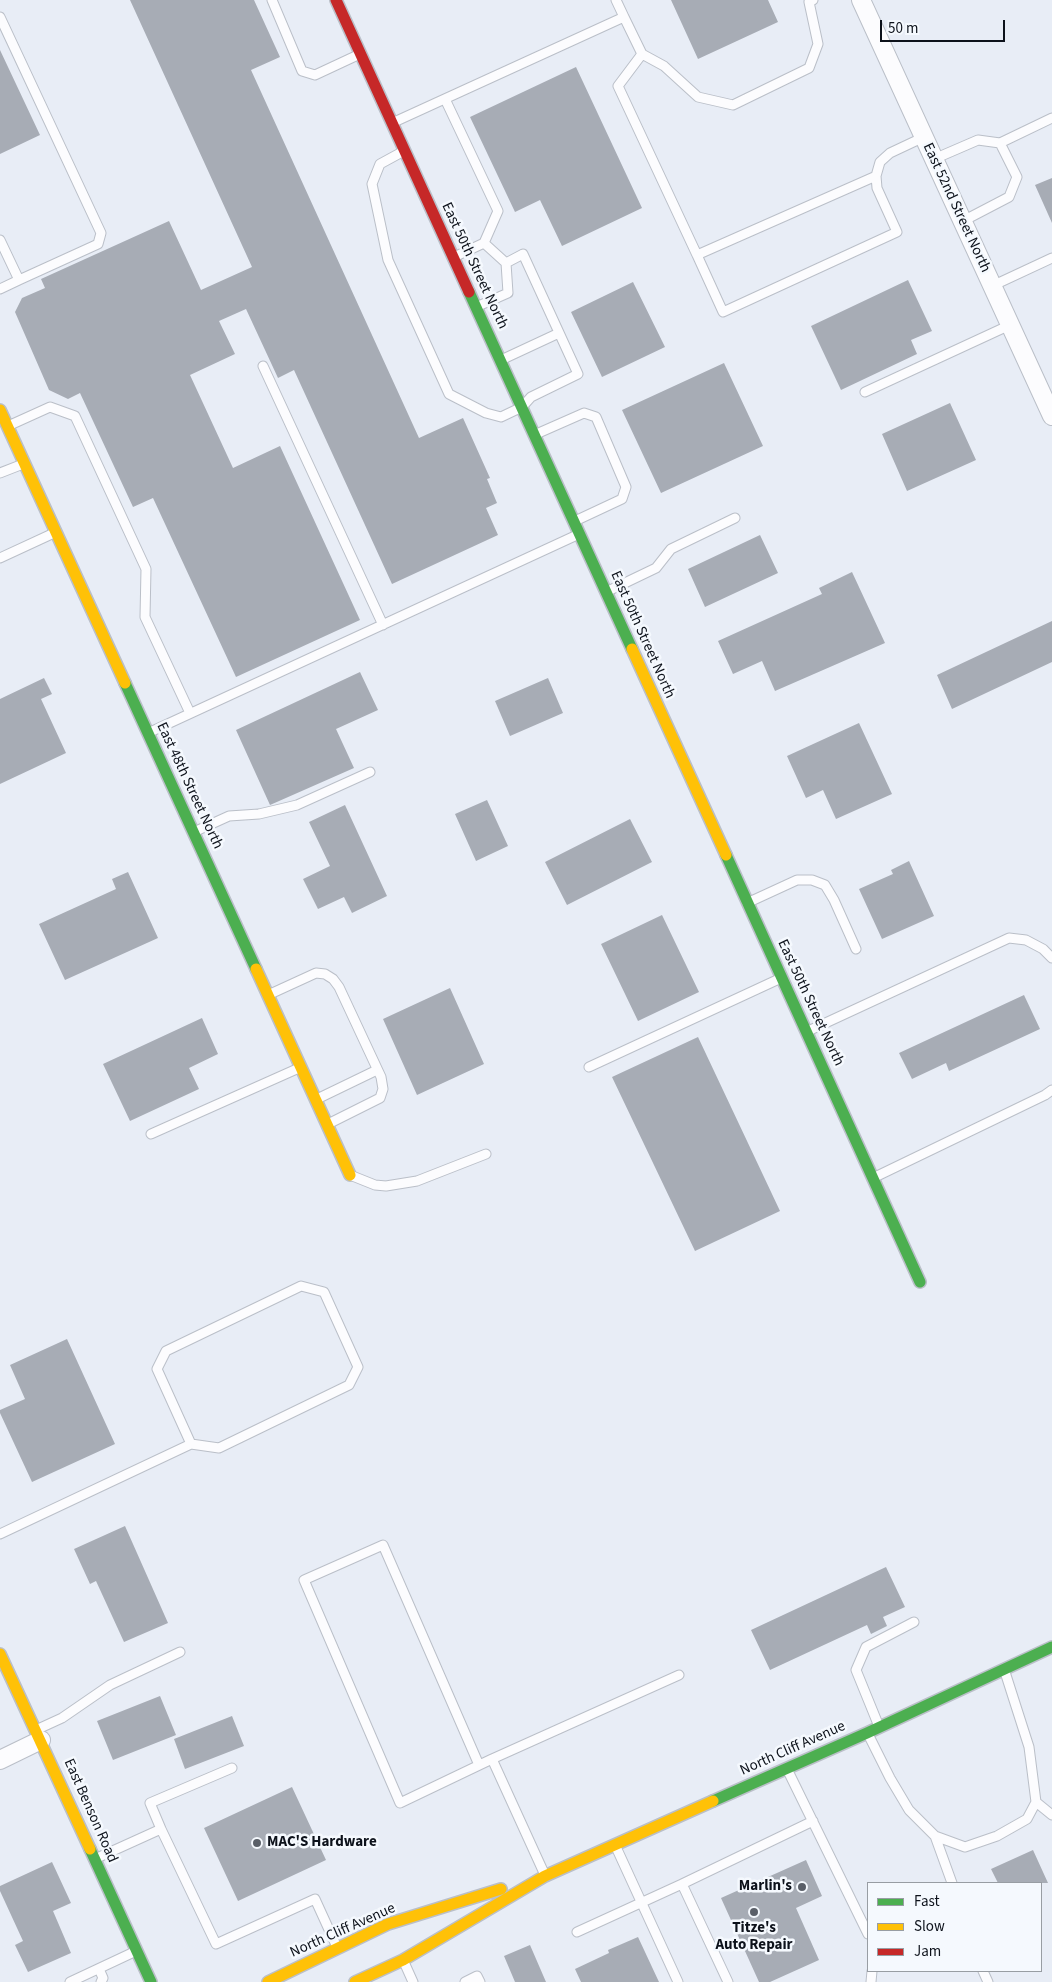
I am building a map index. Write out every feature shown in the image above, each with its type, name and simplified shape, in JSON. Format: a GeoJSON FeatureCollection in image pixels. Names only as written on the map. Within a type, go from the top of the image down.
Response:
{"type":"FeatureCollection","features":[{"type":"Feature","properties":{"kind":"street","name":"East 50th Street North"},"geometry":{"type":"LineString","coordinates":[[336,0],[920,1282]]}},
{"type":"Feature","properties":{"kind":"street","name":"East 52nd Street North"},"geometry":{"type":"LineString","coordinates":[[861,0],[1052,416]]}},
{"type":"Feature","properties":{"kind":"street","name":"East 48th Street North"},"geometry":{"type":"LineString","coordinates":[[0,410],[350,1175]]}},
{"type":"Feature","properties":{"kind":"street","name":"North Cliff Avenue"},"geometry":{"type":"LineString","coordinates":[[355,1982],[403,1960],[545,1876],[867,1733],[1052,1648]]}},
{"type":"Feature","properties":{"kind":"street","name":"East Benson Road"},"geometry":{"type":"LineString","coordinates":[[0,1654],[39,1735],[151,1982]]}},
{"type":"Feature","properties":{"kind":"street"},"geometry":{"type":"LineString","coordinates":[[0,1760],[39,1735]]}},
{"type":"Feature","properties":{"kind":"street","name":"North Cliff Avenue"},"geometry":{"type":"LineString","coordinates":[[268,1982],[388,1924],[545,1876]]}},
{"type":"Feature","properties":{"kind":"lane"},"geometry":{"type":"LineString","coordinates":[[272,0],[302,71],[315,75],[361,54]]}},
{"type":"Feature","properties":{"kind":"lane"},"geometry":{"type":"LineString","coordinates":[[616,0],[642,54],[664,66],[698,97],[733,104],[809,68],[818,44],[809,1]]}},
{"type":"Feature","properties":{"kind":"lane"},"geometry":{"type":"LineString","coordinates":[[0,17],[101,233],[98,244],[0,289]]}},
{"type":"Feature","properties":{"kind":"lane"},"geometry":{"type":"LineString","coordinates":[[392,123],[624,17]]}},
{"type":"Feature","properties":{"kind":"lane"},"geometry":{"type":"LineString","coordinates":[[642,54],[618,86],[723,312],[897,232],[877,188],[876,176],[880,162],[890,153],[924,137]]}},
{"type":"Feature","properties":{"kind":"lane"},"geometry":{"type":"LineString","coordinates":[[445,99],[498,211],[484,243],[453,257]]}},
{"type":"Feature","properties":{"kind":"lane"},"geometry":{"type":"LineString","coordinates":[[934,159],[978,140],[1000,143],[1052,118]]}},
{"type":"Feature","properties":{"kind":"lane"},"geometry":{"type":"LineString","coordinates":[[962,221],[1009,197],[1017,178],[1000,143]]}},
{"type":"Feature","properties":{"kind":"lane"},"geometry":{"type":"LineString","coordinates":[[405,151],[380,164],[372,184],[388,260],[449,394],[501,417],[522,407],[531,397],[578,374],[523,254],[506,263]]}},
{"type":"Feature","properties":{"kind":"lane"},"geometry":{"type":"LineString","coordinates":[[697,255],[876,176]]}},
{"type":"Feature","properties":{"kind":"lane"},"geometry":{"type":"LineString","coordinates":[[0,240],[19,280]]}},
{"type":"Feature","properties":{"kind":"lane"},"geometry":{"type":"LineString","coordinates":[[476,307],[508,293],[506,263],[484,243]]}},
{"type":"Feature","properties":{"kind":"lane"},"geometry":{"type":"LineString","coordinates":[[992,286],[1052,258]]}},
{"type":"Feature","properties":{"kind":"lane"},"geometry":{"type":"LineString","coordinates":[[865,392],[1010,325]]}},
{"type":"Feature","properties":{"kind":"lane"},"geometry":{"type":"LineString","coordinates":[[500,360],[559,333]]}},
{"type":"Feature","properties":{"kind":"lane"},"geometry":{"type":"LineString","coordinates":[[263,366],[384,625]]}},
{"type":"Feature","properties":{"kind":"lane"},"geometry":{"type":"LineString","coordinates":[[8,426],[50,407],[75,416],[146,569],[146,618],[190,713]]}},
{"type":"Feature","properties":{"kind":"lane"},"geometry":{"type":"LineString","coordinates":[[534,435],[584,413],[596,417],[626,487],[622,500],[574,521]]}},
{"type":"Feature","properties":{"kind":"lane"},"geometry":{"type":"LineString","coordinates":[[0,473],[24,463]]}},
{"type":"Feature","properties":{"kind":"lane"},"geometry":{"type":"LineString","coordinates":[[606,592],[656,568],[671,549],[736,518]]}},
{"type":"Feature","properties":{"kind":"lane"},"geometry":{"type":"LineString","coordinates":[[0,558],[56,533]]}},
{"type":"Feature","properties":{"kind":"lane"},"geometry":{"type":"LineString","coordinates":[[148,733],[579,534]]}},
{"type":"Feature","properties":{"kind":"lane"},"geometry":{"type":"LineString","coordinates":[[193,832],[230,816],[259,814],[297,806],[370,772]]}},
{"type":"Feature","properties":{"kind":"lane"},"geometry":{"type":"LineString","coordinates":[[747,903],[797,880],[812,880],[824,885],[834,900],[856,949]]}},
{"type":"Feature","properties":{"kind":"lane"},"geometry":{"type":"LineString","coordinates":[[806,1032],[1009,938],[1026,940],[1043,949],[1052,958]]}},
{"type":"Feature","properties":{"kind":"lane"},"geometry":{"type":"LineString","coordinates":[[268,995],[316,973],[325,974],[333,979],[378,1070],[383,1089],[380,1098],[327,1124]]}},
{"type":"Feature","properties":{"kind":"lane"},"geometry":{"type":"LineString","coordinates":[[589,1067],[782,978]]}},
{"type":"Feature","properties":{"kind":"lane"},"geometry":{"type":"LineString","coordinates":[[152,1134],[301,1067]]}},
{"type":"Feature","properties":{"kind":"lane"},"geometry":{"type":"LineString","coordinates":[[316,1100],[378,1070]]}},
{"type":"Feature","properties":{"kind":"lane"},"geometry":{"type":"LineString","coordinates":[[873,1178],[1037,1100],[1052,1090]]}},
{"type":"Feature","properties":{"kind":"lane"},"geometry":{"type":"LineString","coordinates":[[350,1175],[375,1185],[386,1186],[417,1181],[486,1154]]}},
{"type":"Feature","properties":{"kind":"lane"},"geometry":{"type":"LineString","coordinates":[[0,1534],[191,1444],[219,1448],[349,1385],[358,1367],[324,1292],[301,1286],[166,1351],[156,1370],[191,1444]]}},
{"type":"Feature","properties":{"kind":"lane"},"geometry":{"type":"LineString","coordinates":[[480,1765],[383,1545],[304,1580],[400,1803],[679,1675]]}},
{"type":"Feature","properties":{"kind":"lane"},"geometry":{"type":"LineString","coordinates":[[879,1727],[856,1670],[866,1647],[914,1622]]}},
{"type":"Feature","properties":{"kind":"lane"},"geometry":{"type":"LineString","coordinates":[[39,1735],[110,1685],[180,1652]]}},
{"type":"Feature","properties":{"kind":"lane"},"geometry":{"type":"LineString","coordinates":[[867,1733],[909,1810],[935,1836],[965,1847],[997,1836],[1027,1819],[1036,1802],[1029,1747],[1004,1670]]}},
{"type":"Feature","properties":{"kind":"lane"},"geometry":{"type":"LineString","coordinates":[[492,1760],[545,1876]]}},
{"type":"Feature","properties":{"kind":"lane"},"geometry":{"type":"LineString","coordinates":[[232,1768],[150,1803],[216,1944],[315,1899],[338,1948]]}},
{"type":"Feature","properties":{"kind":"lane"},"geometry":{"type":"LineString","coordinates":[[787,1768],[867,1932]]}},
{"type":"Feature","properties":{"kind":"lane"},"geometry":{"type":"LineString","coordinates":[[1036,1802],[1052,1816]]}},
{"type":"Feature","properties":{"kind":"lane"},"geometry":{"type":"LineString","coordinates":[[577,1932],[813,1821]]}},
{"type":"Feature","properties":{"kind":"lane"},"geometry":{"type":"LineString","coordinates":[[95,1859],[161,1829]]}},
{"type":"Feature","properties":{"kind":"lane"},"geometry":{"type":"LineString","coordinates":[[935,1836],[952,1882]]}},
{"type":"Feature","properties":{"kind":"lane"},"geometry":{"type":"LineString","coordinates":[[615,1845],[678,1982]]}},
{"type":"Feature","properties":{"kind":"lane"},"geometry":{"type":"LineString","coordinates":[[682,1884],[728,1982]]}},
{"type":"Feature","properties":{"kind":"lane"},"geometry":{"type":"LineString","coordinates":[[70,1982],[137,1951]]}},
{"type":"Feature","properties":{"kind":"lane"},"geometry":{"type":"LineString","coordinates":[[403,1960],[413,1982]]}},
{"type":"Feature","properties":{"kind":"lane"},"geometry":{"type":"LineString","coordinates":[[99,1969],[100,1981]]}},
{"type":"Feature","properties":{"kind":"lane"},"geometry":{"type":"LineString","coordinates":[[466,1982],[477,1976],[480,1982]]}},
{"type":"Feature","properties":{"kind":"building"},"geometry":{"type":"Polygon","coordinates":[[[130,0],[254,0],[280,57],[251,70],[419,438],[463,418],[490,478],[487,479],[497,503],[486,508],[498,535],[392,584],[294,370],[278,378],[246,309],[219,321],[235,354],[190,375],[233,468],[280,446],[360,620],[236,677],[153,498],[133,507],[80,393],[68,399],[49,390],[15,312],[22,298],[45,288],[41,279],[169,221],[201,290],[252,267],[130,0]]]}},
{"type":"Feature","properties":{"kind":"building"},"geometry":{"type":"Polygon","coordinates":[[[671,0],[768,0],[778,22],[698,59],[671,0]]]}},
{"type":"Feature","properties":{"kind":"building"},"geometry":{"type":"Polygon","coordinates":[[[0,50],[40,135],[0,154],[0,50]]]}},
{"type":"Feature","properties":{"kind":"building"},"geometry":{"type":"Polygon","coordinates":[[[576,67],[642,208],[562,246],[540,200],[515,212],[470,117],[576,67]]]}},
{"type":"Feature","properties":{"kind":"building"},"geometry":{"type":"Polygon","coordinates":[[[1052,178],[1052,223],[1035,185],[1052,178]]]}},
{"type":"Feature","properties":{"kind":"building"},"geometry":{"type":"Polygon","coordinates":[[[908,280],[932,331],[911,340],[917,354],[841,390],[811,326],[908,280]]]}},
{"type":"Feature","properties":{"kind":"building"},"geometry":{"type":"Polygon","coordinates":[[[633,282],[665,347],[602,377],[571,312],[633,282]]]}},
{"type":"Feature","properties":{"kind":"building"},"geometry":{"type":"Polygon","coordinates":[[[724,363],[763,446],[661,493],[622,410],[724,363]]]}},
{"type":"Feature","properties":{"kind":"building"},"geometry":{"type":"Polygon","coordinates":[[[950,403],[976,460],[907,491],[882,434],[950,403]]]}},
{"type":"Feature","properties":{"kind":"building"},"geometry":{"type":"Polygon","coordinates":[[[760,535],[778,573],[705,607],[688,569],[760,535]]]}},
{"type":"Feature","properties":{"kind":"building"},"geometry":{"type":"Polygon","coordinates":[[[852,572],[885,643],[775,691],[762,661],[733,674],[718,641],[822,594],[819,588],[852,572]]]}},
{"type":"Feature","properties":{"kind":"building"},"geometry":{"type":"Polygon","coordinates":[[[1052,621],[1052,662],[952,709],[937,675],[1052,621]]]}},
{"type":"Feature","properties":{"kind":"building"},"geometry":{"type":"Polygon","coordinates":[[[360,672],[378,710],[336,729],[354,768],[270,805],[236,730],[360,672]]]}},
{"type":"Feature","properties":{"kind":"building"},"geometry":{"type":"Polygon","coordinates":[[[44,678],[52,694],[41,699],[66,753],[0,784],[0,699],[44,678]]]}},
{"type":"Feature","properties":{"kind":"building"},"geometry":{"type":"Polygon","coordinates":[[[548,678],[563,713],[510,736],[495,701],[548,678]]]}},
{"type":"Feature","properties":{"kind":"building"},"geometry":{"type":"Polygon","coordinates":[[[859,723],[892,794],[836,819],[823,790],[806,798],[787,756],[859,723]]]}},
{"type":"Feature","properties":{"kind":"building"},"geometry":{"type":"Polygon","coordinates":[[[487,800],[508,846],[476,861],[455,814],[487,800]]]}},
{"type":"Feature","properties":{"kind":"building"},"geometry":{"type":"Polygon","coordinates":[[[345,805],[387,896],[352,913],[344,897],[318,909],[303,879],[330,866],[309,822],[345,805]]]}},
{"type":"Feature","properties":{"kind":"building"},"geometry":{"type":"Polygon","coordinates":[[[630,819],[652,862],[567,905],[545,862],[630,819]]]}},
{"type":"Feature","properties":{"kind":"building"},"geometry":{"type":"Polygon","coordinates":[[[909,861],[934,916],[882,939],[859,889],[893,874],[891,870],[909,861]]]}},
{"type":"Feature","properties":{"kind":"building"},"geometry":{"type":"Polygon","coordinates":[[[128,872],[158,938],[65,980],[39,924],[116,889],[112,879],[128,872]]]}},
{"type":"Feature","properties":{"kind":"building"},"geometry":{"type":"Polygon","coordinates":[[[662,915],[699,992],[638,1021],[601,944],[662,915]]]}},
{"type":"Feature","properties":{"kind":"building"},"geometry":{"type":"Polygon","coordinates":[[[450,988],[484,1064],[417,1095],[383,1019],[450,988]]]}},
{"type":"Feature","properties":{"kind":"building"},"geometry":{"type":"Polygon","coordinates":[[[1024,995],[1040,1029],[949,1071],[946,1063],[912,1079],[899,1053],[1024,995]]]}},
{"type":"Feature","properties":{"kind":"building"},"geometry":{"type":"Polygon","coordinates":[[[202,1018],[218,1054],[189,1068],[199,1089],[130,1121],[103,1064],[202,1018]]]}},
{"type":"Feature","properties":{"kind":"building"},"geometry":{"type":"Polygon","coordinates":[[[698,1037],[780,1211],[695,1251],[612,1077],[698,1037]]]}},
{"type":"Feature","properties":{"kind":"building"},"geometry":{"type":"Polygon","coordinates":[[[67,1339],[115,1444],[32,1482],[0,1413],[0,1410],[25,1399],[10,1365],[67,1339]]]}},
{"type":"Feature","properties":{"kind":"building"},"geometry":{"type":"Polygon","coordinates":[[[125,1526],[168,1623],[124,1642],[96,1581],[90,1584],[74,1549],[125,1526]]]}},
{"type":"Feature","properties":{"kind":"building"},"geometry":{"type":"Polygon","coordinates":[[[886,1567],[905,1607],[883,1617],[887,1626],[871,1634],[867,1625],[770,1670],[751,1630],[886,1567]]]}},
{"type":"Feature","properties":{"kind":"building"},"geometry":{"type":"Polygon","coordinates":[[[160,1696],[176,1735],[113,1760],[97,1721],[160,1696]]]}},
{"type":"Feature","properties":{"kind":"building"},"geometry":{"type":"Polygon","coordinates":[[[232,1716],[244,1746],[185,1769],[174,1739],[232,1716]]]}},
{"type":"Feature","properties":{"kind":"building"},"geometry":{"type":"Polygon","coordinates":[[[292,1787],[326,1860],[238,1901],[204,1828],[292,1787]]]}},
{"type":"Feature","properties":{"kind":"building"},"geometry":{"type":"Polygon","coordinates":[[[1033,1850],[1048,1883],[998,1882],[991,1869],[1033,1850]]]}},
{"type":"Feature","properties":{"kind":"building"},"geometry":{"type":"Polygon","coordinates":[[[806,1860],[822,1896],[796,1908],[819,1960],[770,1982],[759,1982],[721,1898],[806,1860]]]}},
{"type":"Feature","properties":{"kind":"building"},"geometry":{"type":"Polygon","coordinates":[[[52,1862],[71,1903],[53,1911],[71,1953],[28,1972],[15,1945],[23,1941],[0,1891],[0,1886],[52,1862]]]}},
{"type":"Feature","properties":{"kind":"building"},"geometry":{"type":"Polygon","coordinates":[[[638,1937],[659,1982],[581,1982],[575,1969],[609,1953],[608,1950],[638,1937]]]}},
{"type":"Feature","properties":{"kind":"building"},"geometry":{"type":"Polygon","coordinates":[[[530,1945],[546,1982],[515,1982],[504,1956],[530,1945]]]}},
{"type":"Feature","properties":{"kind":"traffic: fast"},"geometry":{"type":"LineString","coordinates":[[469,292],[632,649]]}},
{"type":"Feature","properties":{"kind":"traffic: fast"},"geometry":{"type":"LineString","coordinates":[[125,683],[256,969]]}},
{"type":"Feature","properties":{"kind":"traffic: fast"},"geometry":{"type":"LineString","coordinates":[[726,855],[920,1282]]}},
{"type":"Feature","properties":{"kind":"traffic: fast"},"geometry":{"type":"LineString","coordinates":[[713,1801],[867,1733],[1052,1647]]}},
{"type":"Feature","properties":{"kind":"traffic: fast"},"geometry":{"type":"LineString","coordinates":[[90,1849],[151,1982]]}},
{"type":"Feature","properties":{"kind":"traffic: slow"},"geometry":{"type":"LineString","coordinates":[[0,410],[125,683]]}},
{"type":"Feature","properties":{"kind":"traffic: slow"},"geometry":{"type":"LineString","coordinates":[[632,649],[726,855]]}},
{"type":"Feature","properties":{"kind":"traffic: slow"},"geometry":{"type":"LineString","coordinates":[[256,969],[350,1175]]}},
{"type":"Feature","properties":{"kind":"traffic: slow"},"geometry":{"type":"LineString","coordinates":[[0,1654],[90,1849]]}},
{"type":"Feature","properties":{"kind":"traffic: slow"},"geometry":{"type":"LineString","coordinates":[[355,1982],[403,1960],[545,1876],[713,1801]]}},
{"type":"Feature","properties":{"kind":"traffic: slow"},"geometry":{"type":"LineString","coordinates":[[268,1982],[388,1924],[501,1889]]}},
{"type":"Feature","properties":{"kind":"traffic: jam"},"geometry":{"type":"LineString","coordinates":[[336,0],[469,292]]}},
{"type":"Feature","properties":{"kind":"place","name":"MAC'S Hardware"},"geometry":{"type":"Point","coordinates":[257,1843]}},
{"type":"Feature","properties":{"kind":"place","name":"Marlin's"},"geometry":{"type":"Point","coordinates":[802,1887]}},
{"type":"Feature","properties":{"kind":"place","name":"Titze's Auto Repair"},"geometry":{"type":"Point","coordinates":[754,1912]}}]}
